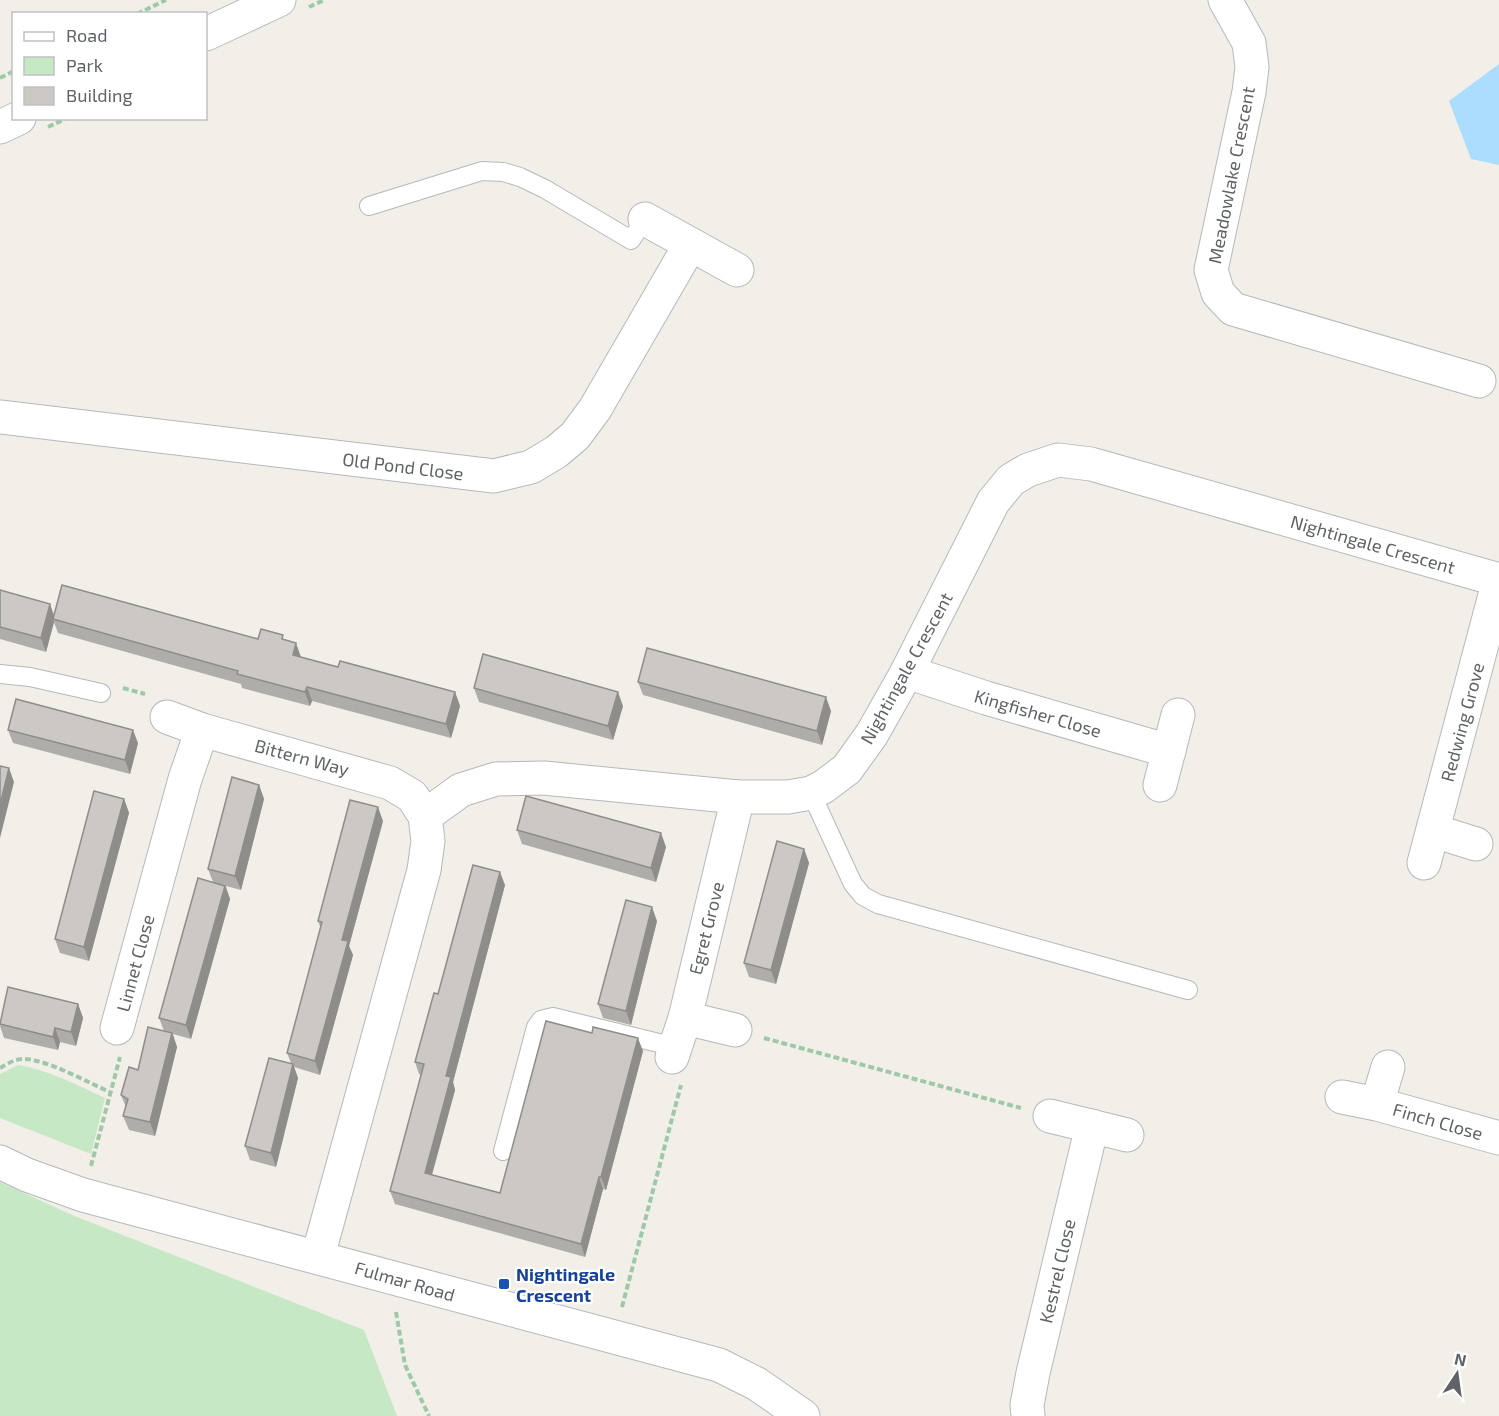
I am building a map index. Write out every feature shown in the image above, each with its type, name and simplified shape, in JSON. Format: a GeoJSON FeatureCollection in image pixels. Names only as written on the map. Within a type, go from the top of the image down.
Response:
{"type":"FeatureCollection","features":[{"type":"Feature","properties":{"kind":"street"},"geometry":{"type":"LineString","coordinates":[[207,34],[279,0]]}},
{"type":"Feature","properties":{"kind":"street","name":"Meadowlake Crescent"},"geometry":{"type":"LineString","coordinates":[[1225,0],[1249,43],[1252,67],[1249,92],[1211,270],[1218,293],[1233,309],[1479,381]]}},
{"type":"Feature","properties":{"kind":"street"},"geometry":{"type":"LineString","coordinates":[[0,127],[15,120]]}},
{"type":"Feature","properties":{"kind":"street"},"geometry":{"type":"LineString","coordinates":[[645,219],[737,270]]}},
{"type":"Feature","properties":{"kind":"street","name":"Old Pond Close"},"geometry":{"type":"LineString","coordinates":[[0,417],[494,476],[531,466],[556,452],[575,436],[595,409],[690,245]]}},
{"type":"Feature","properties":{"kind":"street","name":"Nightingale Crescent"},"geometry":{"type":"LineString","coordinates":[[425,816],[461,790],[496,779],[544,778],[738,797],[788,798],[824,787],[847,769],[872,734],[907,672],[993,502],[1011,480],[1028,470],[1058,460],[1091,464],[1499,580]]}},
{"type":"Feature","properties":{"kind":"street","name":"Redwing Grove"},"geometry":{"type":"LineString","coordinates":[[1424,863],[1499,580]]}},
{"type":"Feature","properties":{"kind":"street","name":"Kingfisher Close"},"geometry":{"type":"LineString","coordinates":[[907,672],[986,698],[1169,751]]}},
{"type":"Feature","properties":{"kind":"street"},"geometry":{"type":"LineString","coordinates":[[1160,785],[1178,715]]}},
{"type":"Feature","properties":{"kind":"street","name":"Bittern Way"},"geometry":{"type":"LineString","coordinates":[[167,717],[202,730],[390,783],[412,796],[425,816]]}},
{"type":"Feature","properties":{"kind":"street","name":"Linnet Close"},"geometry":{"type":"LineString","coordinates":[[117,1028],[185,779],[202,730]]}},
{"type":"Feature","properties":{"kind":"street","name":"Egret Grove"},"geometry":{"type":"LineString","coordinates":[[677,1041],[738,797]]}},
{"type":"Feature","properties":{"kind":"street"},"geometry":{"type":"LineString","coordinates":[[318,1256],[424,870],[428,841],[425,816]]}},
{"type":"Feature","properties":{"kind":"street"},"geometry":{"type":"LineString","coordinates":[[1434,831],[1476,844]]}},
{"type":"Feature","properties":{"kind":"street"},"geometry":{"type":"LineString","coordinates":[[677,1041],[735,1030]]}},
{"type":"Feature","properties":{"kind":"street","name":"Finch Close"},"geometry":{"type":"LineString","coordinates":[[1377,1104],[1388,1066]]}},
{"type":"Feature","properties":{"kind":"street","name":"Finch Close"},"geometry":{"type":"LineString","coordinates":[[1342,1097],[1377,1104],[1499,1138]]}},
{"type":"Feature","properties":{"kind":"street"},"geometry":{"type":"LineString","coordinates":[[1050,1116],[1127,1135]]}},
{"type":"Feature","properties":{"kind":"street","name":"Kestrel Close"},"geometry":{"type":"LineString","coordinates":[[1028,1416],[1026,1405],[1033,1373],[1092,1126]]}},
{"type":"Feature","properties":{"kind":"street","name":"Fulmar Road"},"geometry":{"type":"LineString","coordinates":[[0,1162],[27,1175],[83,1195],[719,1365],[758,1384],[802,1416]]}},
{"type":"Feature","properties":{"kind":"lane"},"geometry":{"type":"LineString","coordinates":[[369,206],[482,171],[503,172],[520,177],[545,189],[631,240],[645,219]]}},
{"type":"Feature","properties":{"kind":"lane"},"geometry":{"type":"LineString","coordinates":[[0,674],[30,676],[101,693]]}},
{"type":"Feature","properties":{"kind":"lane"},"geometry":{"type":"LineString","coordinates":[[810,793],[853,884],[863,896],[878,904],[1188,990]]}},
{"type":"Feature","properties":{"kind":"lane"},"geometry":{"type":"LineString","coordinates":[[503,1151],[530,1044],[541,1020],[553,1017],[677,1041]]}},
{"type":"Feature","properties":{"kind":"path"},"geometry":{"type":"LineString","coordinates":[[141,12],[166,0]]}},
{"type":"Feature","properties":{"kind":"path","name":"Linnet Close"},"geometry":{"type":"LineString","coordinates":[[83,1195],[126,1037],[117,1028]]}},
{"type":"Feature","properties":{"kind":"path"},"geometry":{"type":"LineString","coordinates":[[735,1030],[1050,1116]]}},
{"type":"Feature","properties":{"kind":"path"},"geometry":{"type":"LineString","coordinates":[[614,1337],[686,1068],[677,1041]]}},
{"type":"Feature","properties":{"kind":"path"},"geometry":{"type":"LineString","coordinates":[[0,1068],[9,1062],[25,1059],[49,1066],[110,1092]]}},
{"type":"Feature","properties":{"kind":"path"},"geometry":{"type":"LineString","coordinates":[[390,1277],[405,1365],[429,1416]]}},
{"type":"Feature","properties":{"kind":"green space"},"geometry":{"type":"Polygon","coordinates":[[[18,1065],[52,1074],[105,1098],[91,1154],[0,1118],[0,1074],[18,1065]]]}},
{"type":"Feature","properties":{"kind":"green space"},"geometry":{"type":"Polygon","coordinates":[[[0,1182],[72,1215],[364,1330],[397,1416],[0,1416],[0,1182]]]}},
{"type":"Feature","properties":{"kind":"water"},"geometry":{"type":"Polygon","coordinates":[[[1499,64],[1499,165],[1471,159],[1449,101],[1499,64]]]}},
{"type":"Feature","properties":{"kind":"building"},"geometry":{"type":"Polygon","coordinates":[[[62,585],[258,639],[261,629],[283,635],[282,639],[296,643],[293,655],[338,667],[340,661],[455,692],[446,724],[307,687],[305,692],[237,674],[238,671],[53,619],[62,585]]]}},
{"type":"Feature","properties":{"kind":"building"},"geometry":{"type":"Polygon","coordinates":[[[0,590],[50,604],[41,638],[0,627],[0,590]]]}},
{"type":"Feature","properties":{"kind":"building"},"geometry":{"type":"Polygon","coordinates":[[[647,648],[826,697],[817,731],[638,682],[647,648]]]}},
{"type":"Feature","properties":{"kind":"building"},"geometry":{"type":"Polygon","coordinates":[[[483,654],[618,692],[608,726],[474,688],[483,654]]]}},
{"type":"Feature","properties":{"kind":"building"},"geometry":{"type":"Polygon","coordinates":[[[16,699],[133,730],[125,760],[8,730],[16,699]]]}},
{"type":"Feature","properties":{"kind":"building"},"geometry":{"type":"Polygon","coordinates":[[[0,766],[9,768],[0,805],[0,766]]]}},
{"type":"Feature","properties":{"kind":"building"},"geometry":{"type":"Polygon","coordinates":[[[232,777],[259,785],[235,876],[208,869],[232,777]]]}},
{"type":"Feature","properties":{"kind":"building"},"geometry":{"type":"Polygon","coordinates":[[[94,791],[124,799],[84,947],[55,939],[94,791]]]}},
{"type":"Feature","properties":{"kind":"building"},"geometry":{"type":"Polygon","coordinates":[[[526,796],[661,833],[651,868],[517,830],[526,796]]]}},
{"type":"Feature","properties":{"kind":"building"},"geometry":{"type":"Polygon","coordinates":[[[350,800],[378,807],[342,940],[348,941],[315,1061],[287,1053],[322,922],[318,921],[350,800]]]}},
{"type":"Feature","properties":{"kind":"building"},"geometry":{"type":"Polygon","coordinates":[[[777,841],[804,849],[771,970],[744,963],[777,841]]]}},
{"type":"Feature","properties":{"kind":"building"},"geometry":{"type":"Polygon","coordinates":[[[473,865],[500,872],[446,1076],[451,1077],[425,1173],[500,1193],[546,1021],[592,1033],[593,1027],[638,1038],[581,1244],[390,1191],[424,1064],[415,1062],[434,993],[438,994],[473,865]]]}},
{"type":"Feature","properties":{"kind":"building"},"geometry":{"type":"Polygon","coordinates":[[[198,878],[225,886],[186,1025],[159,1018],[198,878]]]}},
{"type":"Feature","properties":{"kind":"building"},"geometry":{"type":"Polygon","coordinates":[[[626,900],[652,907],[626,1011],[598,1004],[626,900]]]}},
{"type":"Feature","properties":{"kind":"building"},"geometry":{"type":"Polygon","coordinates":[[[8,987],[78,1004],[71,1032],[55,1028],[53,1037],[0,1024],[8,987]]]}},
{"type":"Feature","properties":{"kind":"building"},"geometry":{"type":"Polygon","coordinates":[[[148,1027],[172,1033],[150,1122],[123,1116],[128,1099],[121,1095],[129,1067],[138,1070],[148,1027]]]}},
{"type":"Feature","properties":{"kind":"building"},"geometry":{"type":"Polygon","coordinates":[[[269,1058],[293,1064],[271,1153],[245,1146],[269,1058]]]}},
{"type":"Feature","properties":{"kind":"place","name":"Nightingale Crescent"},"geometry":{"type":"Point","coordinates":[504,1284]}}]}
